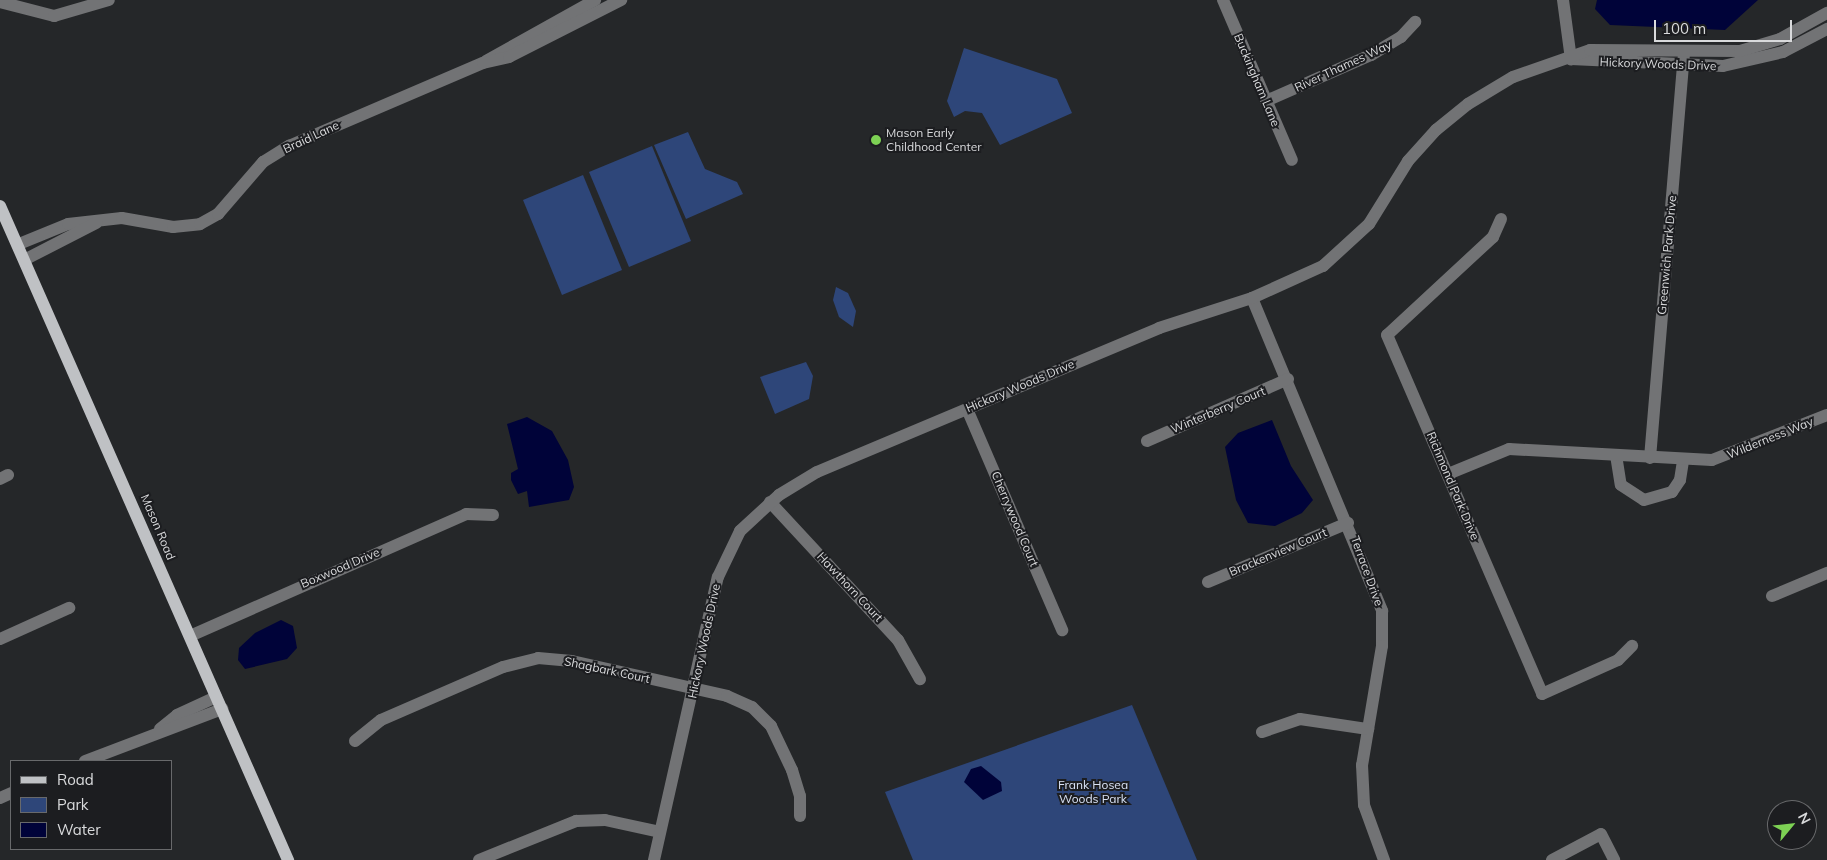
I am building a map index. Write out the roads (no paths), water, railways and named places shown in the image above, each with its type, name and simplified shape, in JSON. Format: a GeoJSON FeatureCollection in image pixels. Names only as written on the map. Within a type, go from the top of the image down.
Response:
{"type":"FeatureCollection","features":[{"type":"Feature","properties":{"kind":"main road","name":"Mason Road"},"geometry":{"type":"LineString","coordinates":[[0,206],[26,259],[288,860]]}},
{"type":"Feature","properties":{"kind":"street"},"geometry":{"type":"LineString","coordinates":[[0,2],[54,16],[109,0]]}},
{"type":"Feature","properties":{"kind":"street","name":"Braid Lane"},"geometry":{"type":"LineString","coordinates":[[483,63],[505,46],[595,0]]}},
{"type":"Feature","properties":{"kind":"street","name":"Braid Lane"},"geometry":{"type":"LineString","coordinates":[[19,244],[68,224],[122,218],[173,227],[200,224],[218,214],[263,162],[289,146],[483,63],[510,57],[621,0]]}},
{"type":"Feature","properties":{"kind":"street","name":"Buckingham Lane"},"geometry":{"type":"LineString","coordinates":[[1223,0],[1292,160]]}},
{"type":"Feature","properties":{"kind":"street"},"geometry":{"type":"LineString","coordinates":[[1563,0],[1571,59]]}},
{"type":"Feature","properties":{"kind":"street","name":"Hickory Woods Drive"},"geometry":{"type":"LineString","coordinates":[[654,860],[718,577],[740,532],[770,502],[817,472],[1159,328],[1252,298],[1306,275],[1347,247],[1369,224],[1408,161],[1468,104],[1514,77],[1571,59],[1683,59],[1760,46],[1827,13]]}},
{"type":"Feature","properties":{"kind":"street","name":"River Thames Way"},"geometry":{"type":"LineString","coordinates":[[1266,101],[1389,45],[1415,22]]}},
{"type":"Feature","properties":{"kind":"street","name":"Hickory Woods Drive"},"geometry":{"type":"LineString","coordinates":[[1683,59],[1723,66],[1757,60],[1827,29]]}},
{"type":"Feature","properties":{"kind":"street","name":"Greenwich Park Drive"},"geometry":{"type":"LineString","coordinates":[[1650,458],[1683,59]]}},
{"type":"Feature","properties":{"kind":"street","name":"Richmond Park Drive"},"geometry":{"type":"LineString","coordinates":[[1501,219],[1493,237],[1387,335],[1542,694],[1618,660],[1632,646]]}},
{"type":"Feature","properties":{"kind":"street","name":"Braid Lane"},"geometry":{"type":"LineString","coordinates":[[26,259],[98,221]]}},
{"type":"Feature","properties":{"kind":"street","name":"Terrace Drive"},"geometry":{"type":"LineString","coordinates":[[1252,298],[1348,523],[1382,611],[1382,646],[1362,765],[1364,805],[1384,860]]}},
{"type":"Feature","properties":{"kind":"street","name":"Winterberry Court"},"geometry":{"type":"LineString","coordinates":[[1147,441],[1288,379]]}},
{"type":"Feature","properties":{"kind":"street","name":"Cherrywood Court"},"geometry":{"type":"LineString","coordinates":[[967,409],[1062,630]]}},
{"type":"Feature","properties":{"kind":"street","name":"Wilderness Way"},"geometry":{"type":"LineString","coordinates":[[1448,474],[1509,449],[1683,460],[1726,456],[1827,414]]}},
{"type":"Feature","properties":{"kind":"street"},"geometry":{"type":"LineString","coordinates":[[1616,455],[1621,485],[1644,500],[1672,492],[1680,480],[1683,460]]}},
{"type":"Feature","properties":{"kind":"street","name":"Hawthorn Court"},"geometry":{"type":"LineString","coordinates":[[770,502],[898,640],[920,679]]}},
{"type":"Feature","properties":{"kind":"street","name":"Boxwood Drive"},"geometry":{"type":"LineString","coordinates":[[190,636],[466,514],[493,515]]}},
{"type":"Feature","properties":{"kind":"street","name":"Brackenview Court"},"geometry":{"type":"LineString","coordinates":[[1208,582],[1348,523]]}},
{"type":"Feature","properties":{"kind":"street"},"geometry":{"type":"LineString","coordinates":[[1772,596],[1827,573]]}},
{"type":"Feature","properties":{"kind":"street"},"geometry":{"type":"LineString","coordinates":[[0,639],[69,608]]}},
{"type":"Feature","properties":{"kind":"street","name":"Shagbark Court"},"geometry":{"type":"LineString","coordinates":[[355,741],[380,720],[523,660],[572,661],[740,701],[766,721],[794,776],[800,816]]}},
{"type":"Feature","properties":{"kind":"street"},"geometry":{"type":"LineString","coordinates":[[160,729],[177,714],[216,696]]}},
{"type":"Feature","properties":{"kind":"street"},"geometry":{"type":"LineString","coordinates":[[87,760],[160,729],[184,726],[222,709]]}},
{"type":"Feature","properties":{"kind":"street"},"geometry":{"type":"LineString","coordinates":[[1262,732],[1300,718],[1368,729]]}},
{"type":"Feature","properties":{"kind":"street"},"geometry":{"type":"LineString","coordinates":[[479,860],[576,820],[605,820],[660,832]]}},
{"type":"Feature","properties":{"kind":"street"},"geometry":{"type":"LineString","coordinates":[[1552,860],[1601,834],[1614,860]]}},
{"type":"Feature","properties":{"kind":"water"},"geometry":{"type":"Polygon","coordinates":[[[1597,0],[1758,0],[1725,30],[1610,25],[1595,9],[1597,0]]]}},
{"type":"Feature","properties":{"kind":"water"},"geometry":{"type":"Polygon","coordinates":[[[527,417],[552,431],[568,460],[574,487],[569,500],[529,507],[527,491],[518,494],[511,480],[511,473],[518,469],[507,424],[527,417]]]}},
{"type":"Feature","properties":{"kind":"water"},"geometry":{"type":"Polygon","coordinates":[[[1272,420],[1291,466],[1313,500],[1302,513],[1275,526],[1248,523],[1236,500],[1225,447],[1238,433],[1272,420]]]}},
{"type":"Feature","properties":{"kind":"water"},"geometry":{"type":"Polygon","coordinates":[[[281,620],[293,626],[297,648],[287,659],[245,669],[238,660],[239,648],[255,633],[281,620]]]}},
{"type":"Feature","properties":{"kind":"water"},"geometry":{"type":"Polygon","coordinates":[[[981,766],[1001,782],[1002,791],[983,800],[964,782],[971,769],[981,766]]]}},
{"type":"Feature","properties":{"kind":"place","name":"Mason Early Childhood Center"},"geometry":{"type":"Point","coordinates":[876,140]}},
{"type":"Feature","properties":{"kind":"park label","name":"Frank Hosea Woods Park"},"geometry":{"type":"Point","coordinates":[1093,792]}}]}
